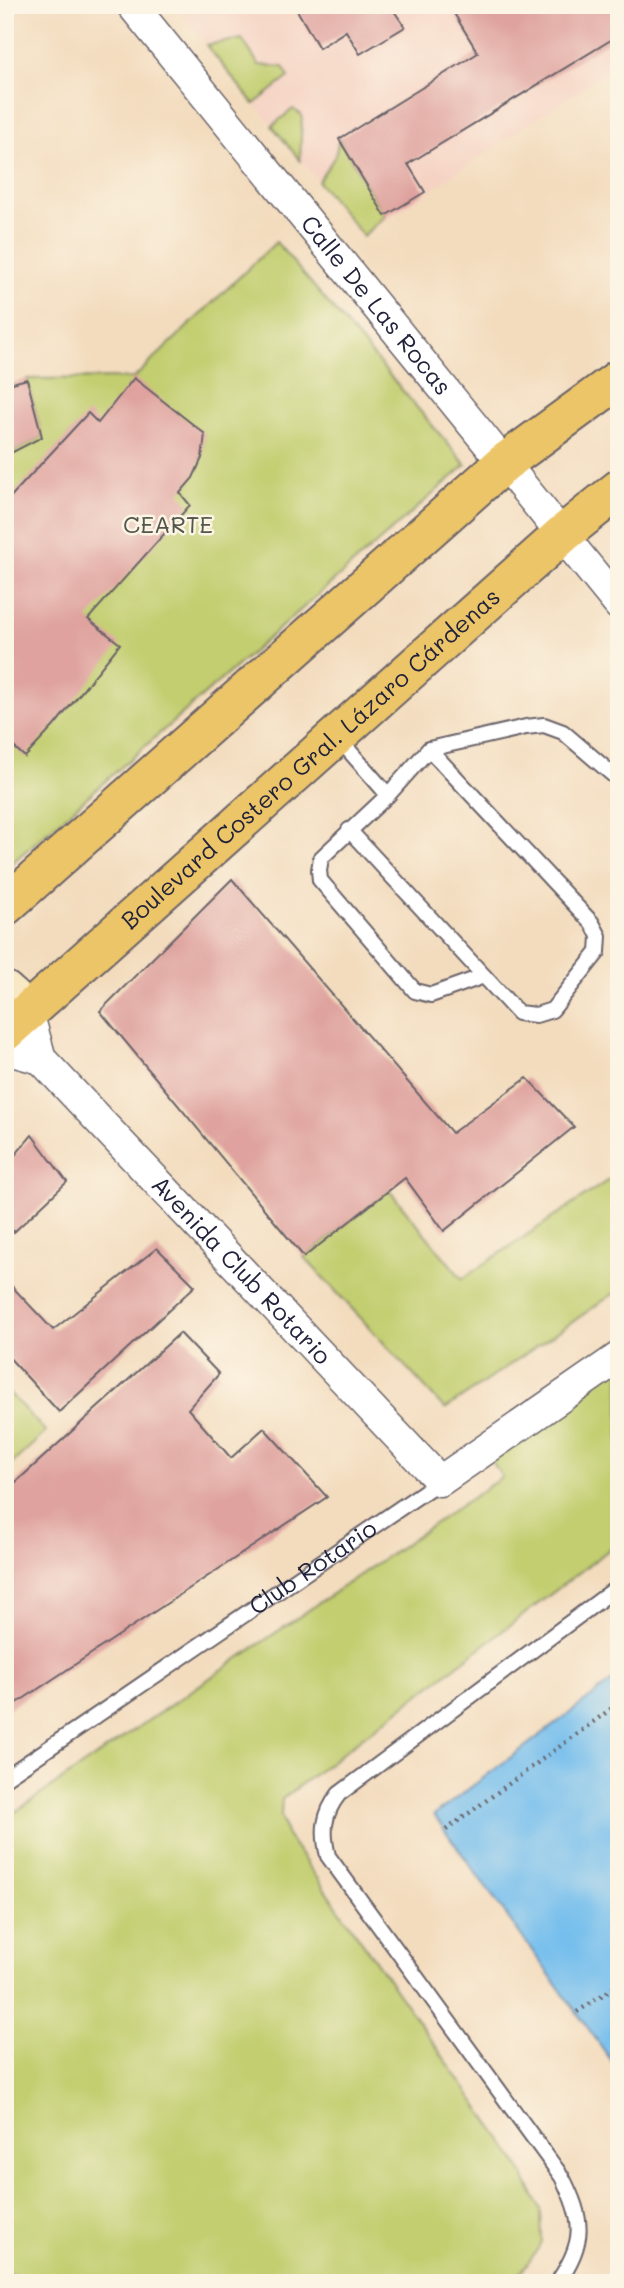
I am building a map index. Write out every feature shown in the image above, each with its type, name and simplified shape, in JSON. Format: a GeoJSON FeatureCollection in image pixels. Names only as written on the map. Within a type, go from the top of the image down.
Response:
{"type":"FeatureCollection","features":[{"type":"Feature","properties":{"kind":"highway"},"geometry":{"type":"LineString","coordinates":[[5,906],[504,463],[619,379]]}},
{"type":"Feature","properties":{"kind":"highway","name":"Boulevard Costero Gral. Lázaro Cárdenas"},"geometry":{"type":"LineString","coordinates":[[13,1012],[337,737],[562,534],[619,489]]}},
{"type":"Feature","properties":{"kind":"street","name":"Calle De Las Rocas"},"geometry":{"type":"LineString","coordinates":[[132,5],[619,605]]}},
{"type":"Feature","properties":{"kind":"street","name":"Avenida Club Rotario"},"geometry":{"type":"LineString","coordinates":[[13,1012],[41,1059],[440,1481]]}},
{"type":"Feature","properties":{"kind":"street"},"geometry":{"type":"LineString","coordinates":[[5,1049],[41,1059]]}},
{"type":"Feature","properties":{"kind":"street","name":"Club Rotario"},"geometry":{"type":"LineString","coordinates":[[440,1481],[619,1357]]}},
{"type":"Feature","properties":{"kind":"lane"},"geometry":{"type":"LineString","coordinates":[[484,976],[431,995],[415,991],[320,880],[321,858],[388,795],[429,749],[544,725],[563,732],[619,780]]}},
{"type":"Feature","properties":{"kind":"lane"},"geometry":{"type":"LineString","coordinates":[[337,737],[388,795]]}},
{"type":"Feature","properties":{"kind":"lane"},"geometry":{"type":"LineString","coordinates":[[349,830],[518,1013],[536,1016],[552,1010],[598,952],[599,936],[592,922],[429,749]]}},
{"type":"Feature","properties":{"kind":"lane","name":"Club Rotario"},"geometry":{"type":"LineString","coordinates":[[5,1778],[440,1481]]}},
{"type":"Feature","properties":{"kind":"lane"},"geometry":{"type":"LineString","coordinates":[[557,2283],[570,2265],[579,2229],[576,2205],[562,2178],[328,1856],[323,1835],[330,1805],[339,1794],[619,1586]]}},
{"type":"Feature","properties":{"kind":"lane"},"geometry":{"type":"LineString","coordinates":[[5,2277],[12,2283]]}},
{"type":"Feature","properties":{"kind":"path"},"geometry":{"type":"LineString","coordinates":[[446,1830],[619,1703]]}},
{"type":"Feature","properties":{"kind":"path"},"geometry":{"type":"LineString","coordinates":[[577,2012],[619,1984]]}},
{"type":"Feature","properties":{"kind":"shaded area"},"geometry":{"type":"Polygon","coordinates":[[[174,5],[619,5],[619,63],[363,236],[174,5]]]}},
{"type":"Feature","properties":{"kind":"green space"},"geometry":{"type":"Polygon","coordinates":[[[242,39],[259,65],[283,67],[289,77],[254,104],[206,45],[242,39]]]}},
{"type":"Feature","properties":{"kind":"green space"},"geometry":{"type":"Polygon","coordinates":[[[293,109],[302,115],[300,160],[272,126],[293,109]]]}},
{"type":"Feature","properties":{"kind":"green space"},"geometry":{"type":"Polygon","coordinates":[[[339,139],[385,216],[363,236],[318,182],[335,156],[339,139]]]}},
{"type":"Feature","properties":{"kind":"green space","name":"CEARTE"},"geometry":{"type":"Polygon","coordinates":[[[276,242],[466,465],[5,869],[5,456],[42,437],[27,379],[134,378],[276,242]]]}},
{"type":"Feature","properties":{"kind":"green space"},"geometry":{"type":"Polygon","coordinates":[[[619,1173],[619,1290],[445,1409],[304,1257],[389,1190],[462,1279],[619,1173]]]}},
{"type":"Feature","properties":{"kind":"green space"},"geometry":{"type":"Polygon","coordinates":[[[619,1340],[619,1542],[282,1799],[281,1815],[286,1834],[513,2156],[541,2209],[542,2243],[513,2283],[25,2283],[5,2269],[5,1819],[502,1477],[483,1447],[619,1340]]]}},
{"type":"Feature","properties":{"kind":"green space"},"geometry":{"type":"Polygon","coordinates":[[[5,1389],[46,1432],[5,1470],[5,1389]]]}},
{"type":"Feature","properties":{"kind":"water"},"geometry":{"type":"Polygon","coordinates":[[[619,1676],[619,2071],[434,1815],[619,1676]]]}},
{"type":"Feature","properties":{"kind":"building"},"geometry":{"type":"Polygon","coordinates":[[[294,5],[396,5],[392,8],[405,27],[360,54],[346,31],[319,48],[294,5]]]}},
{"type":"Feature","properties":{"kind":"building"},"geometry":{"type":"Polygon","coordinates":[[[449,5],[564,5],[567,10],[574,5],[619,5],[619,35],[408,164],[425,192],[385,216],[339,139],[478,53],[449,5]]]}},
{"type":"Feature","properties":{"kind":"building"},"geometry":{"type":"Polygon","coordinates":[[[134,378],[205,434],[202,458],[193,478],[180,493],[190,505],[88,619],[120,644],[54,726],[25,757],[5,739],[5,503],[88,413],[98,423],[134,378]]]}},
{"type":"Feature","properties":{"kind":"building"},"geometry":{"type":"Polygon","coordinates":[[[27,379],[42,437],[5,456],[5,385],[27,379]]]}},
{"type":"Feature","properties":{"kind":"building"},"geometry":{"type":"Polygon","coordinates":[[[232,879],[452,1133],[527,1078],[574,1127],[444,1231],[405,1178],[304,1257],[100,1011],[232,879]]]}},
{"type":"Feature","properties":{"kind":"building"},"geometry":{"type":"Polygon","coordinates":[[[32,1135],[67,1182],[14,1232],[5,1223],[5,1167],[32,1135]]]}},
{"type":"Feature","properties":{"kind":"building"},"geometry":{"type":"Polygon","coordinates":[[[157,1248],[195,1286],[59,1412],[5,1353],[5,1279],[53,1330],[157,1248]]]}},
{"type":"Feature","properties":{"kind":"building"},"geometry":{"type":"Polygon","coordinates":[[[180,1333],[219,1374],[188,1409],[231,1458],[264,1428],[327,1497],[5,1711],[5,1492],[180,1333]]]}}]}
